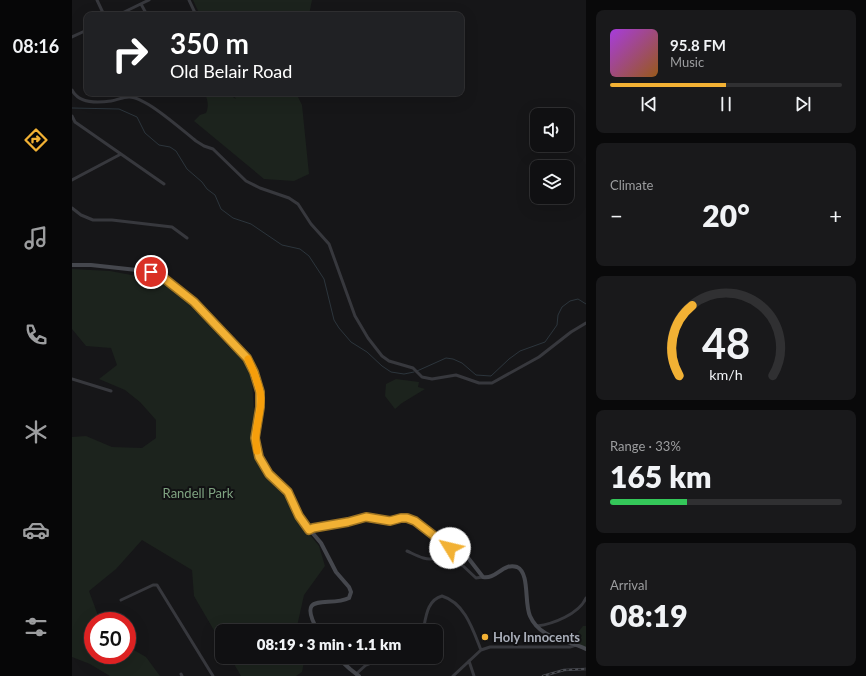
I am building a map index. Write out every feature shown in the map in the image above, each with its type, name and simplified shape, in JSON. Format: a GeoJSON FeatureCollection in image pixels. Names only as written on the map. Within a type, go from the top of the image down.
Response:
{"type":"FeatureCollection","features":[{"type":"Feature","properties":{"kind":"main road"},"geometry":{"type":"LineString","coordinates":[[72,266],[90,265],[146,271],[159,275],[194,302],[209,316],[228,339],[243,352],[254,372],[260,392],[260,407],[255,438],[259,457],[269,474],[288,492],[299,516],[321,543],[336,572],[349,587],[351,592],[349,598],[343,601],[320,602],[313,605],[311,607],[311,613],[314,624]]}},
{"type":"Feature","properties":{"kind":"main road"},"geometry":{"type":"LineString","coordinates":[[309,530],[366,517],[390,521],[407,518],[415,521],[450,548],[469,559],[483,577],[489,577],[499,570],[510,566],[518,568],[522,571],[526,582],[528,611],[530,618],[537,626],[553,638],[576,644],[586,649]]}},
{"type":"Feature","properties":{"kind":"main road"},"geometry":{"type":"LineString","coordinates":[[344,664],[358,675]]}},
{"type":"Feature","properties":{"kind":"street"},"geometry":{"type":"LineString","coordinates":[[96,0],[102,12]]}},
{"type":"Feature","properties":{"kind":"street"},"geometry":{"type":"LineString","coordinates":[[124,12],[149,0]]}},
{"type":"Feature","properties":{"kind":"street"},"geometry":{"type":"LineString","coordinates":[[189,0],[195,12]]}},
{"type":"Feature","properties":{"kind":"street"},"geometry":{"type":"LineString","coordinates":[[141,4],[145,12]]}},
{"type":"Feature","properties":{"kind":"street"},"geometry":{"type":"LineString","coordinates":[[72,37],[84,31]]}},
{"type":"Feature","properties":{"kind":"street"},"geometry":{"type":"LineString","coordinates":[[73,92],[79,99],[86,101],[111,101],[129,97],[146,102],[196,141],[213,149],[240,177],[260,188],[289,198],[298,204],[311,224],[329,244],[355,316],[368,338],[382,356],[389,361],[413,368],[418,374],[425,378],[432,379],[456,375],[478,383],[492,383],[539,357],[571,332],[586,323]]}},
{"type":"Feature","properties":{"kind":"street"},"geometry":{"type":"LineString","coordinates":[[72,116],[73,122],[164,184]]}},
{"type":"Feature","properties":{"kind":"street"},"geometry":{"type":"LineString","coordinates":[[72,180],[121,154]]}},
{"type":"Feature","properties":{"kind":"street"},"geometry":{"type":"LineString","coordinates":[[72,208],[81,215],[93,220],[112,220],[172,227],[187,238]]}},
{"type":"Feature","properties":{"kind":"street"},"geometry":{"type":"LineString","coordinates":[[72,379],[111,390]]}},
{"type":"Feature","properties":{"kind":"street"},"geometry":{"type":"LineString","coordinates":[[407,551],[416,556],[430,559],[434,559],[443,553],[461,564],[476,578],[483,577]]}},
{"type":"Feature","properties":{"kind":"street"},"geometry":{"type":"LineString","coordinates":[[120,600],[153,585],[157,585],[213,676]]}},
{"type":"Feature","properties":{"kind":"street"},"geometry":{"type":"LineString","coordinates":[[425,624],[433,600],[442,596],[454,600],[468,618],[481,650]]}},
{"type":"Feature","properties":{"kind":"street"},"geometry":{"type":"LineString","coordinates":[[537,626],[547,625],[558,621],[579,608],[584,603],[586,598]]}},
{"type":"Feature","properties":{"kind":"street"},"geometry":{"type":"LineString","coordinates":[[453,676],[481,650],[490,648],[570,647],[576,644]]}},
{"type":"Feature","properties":{"kind":"street"},"geometry":{"type":"LineString","coordinates":[[468,661],[474,676]]}},
{"type":"Feature","properties":{"kind":"street"},"geometry":{"type":"LineString","coordinates":[[358,675],[368,664]]}},
{"type":"Feature","properties":{"kind":"green space"},"geometry":{"type":"Polygon","coordinates":[[[193,0],[312,0],[310,12],[199,12],[193,0]]]}},
{"type":"Feature","properties":{"kind":"green space"},"geometry":{"type":"Polygon","coordinates":[[[205,96],[232,96],[236,99],[234,96],[298,96],[302,105],[309,174],[294,181],[264,179],[194,121],[200,115],[206,113],[208,105],[205,96]]]}},
{"type":"Feature","properties":{"kind":"green space","name":"Randell Park"},"geometry":{"type":"Polygon","coordinates":[[[72,269],[110,271],[158,280],[176,292],[196,310],[229,347],[251,366],[254,412],[253,447],[261,466],[273,482],[283,490],[302,525],[319,546],[325,566],[304,595],[298,624],[215,624],[215,632],[194,596],[192,570],[142,540],[116,569],[89,591],[97,612],[84,612],[84,662],[72,657],[72,437],[86,436],[112,447],[142,448],[156,438],[156,420],[140,402],[125,390],[99,379],[117,365],[111,348],[86,346],[72,329],[72,269]]]}},
{"type":"Feature","properties":{"kind":"green space"},"geometry":{"type":"Polygon","coordinates":[[[396,379],[419,382],[418,387],[425,389],[395,409],[385,396],[386,384],[396,379]]]}},
{"type":"Feature","properties":{"kind":"green space"},"geometry":{"type":"Polygon","coordinates":[[[583,626],[586,626],[586,647],[571,641],[583,626]]]}},
{"type":"Feature","properties":{"kind":"green space","name":"Randell Park"},"geometry":{"type":"Polygon","coordinates":[[[136,651],[146,657],[160,676],[110,676],[90,664],[136,664],[136,651]]]}},
{"type":"Feature","properties":{"kind":"green space"},"geometry":{"type":"Polygon","coordinates":[[[234,664],[304,664],[302,672],[296,676],[241,676],[234,664]]]}},
{"type":"Feature","properties":{"kind":"waterway"},"geometry":{"type":"LineString","coordinates":[[72,108],[119,109],[137,117],[145,133],[159,145],[170,147],[176,151],[187,169],[215,195],[221,209],[233,218],[251,224],[282,245],[300,249],[309,256],[324,279],[334,320],[351,342],[367,352],[391,372],[404,374],[414,372]]}},
{"type":"Feature","properties":{"kind":"waterway"},"geometry":{"type":"LineString","coordinates":[[417,371],[446,358],[462,363],[476,375],[491,376],[520,351],[545,342],[557,325],[558,315],[562,307],[570,301],[578,299],[586,304]]}},
{"type":"Feature","properties":{"kind":"railway"},"geometry":{"type":"LineString","coordinates":[[543,676],[564,670],[586,669]]}},
{"type":"Feature","properties":{"kind":"slow traffic"},"geometry":{"type":"LineString","coordinates":[[248,359],[254,372],[261,399],[255,438],[257,451]]}},
{"type":"Feature","properties":{"kind":"place","name":"Holy Innocents"},"geometry":{"type":"Point","coordinates":[485,637]}},
{"type":"Feature","properties":{"kind":"route"},"geometry":{"type":"LineString","coordinates":[[151,272],[165,279],[194,302],[209,316],[228,339],[243,352],[247,358],[254,372],[261,399],[255,438],[259,457],[269,474],[288,492],[299,516],[309,530],[348,522],[357,518],[366,517],[390,521],[407,518],[415,521],[422,528],[450,548]]}}]}
